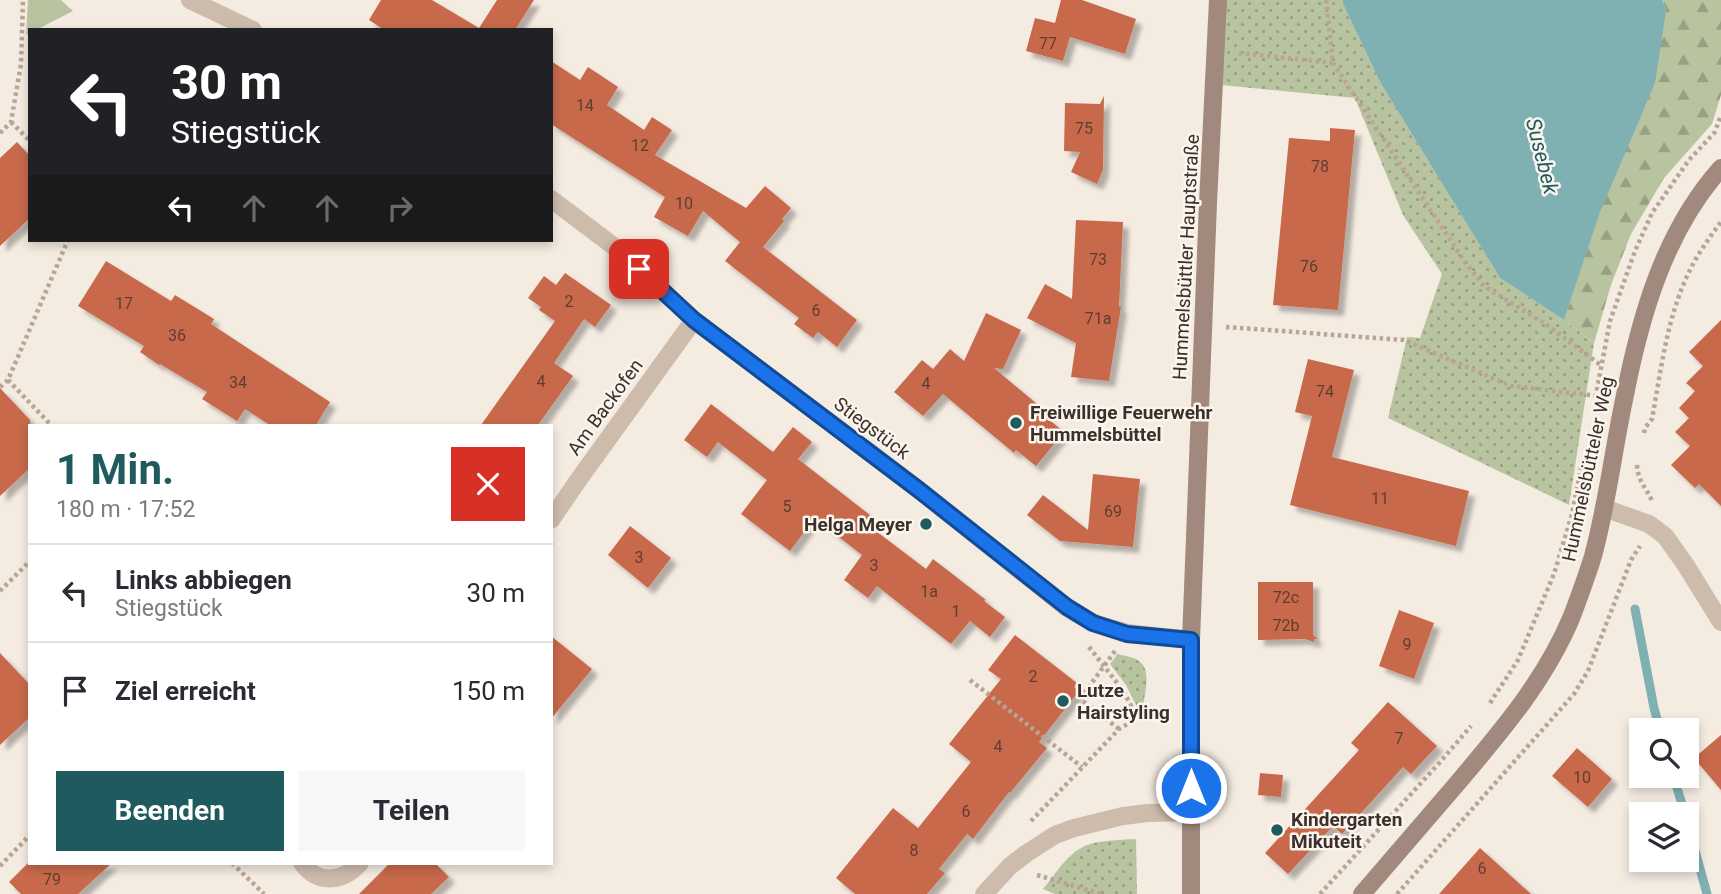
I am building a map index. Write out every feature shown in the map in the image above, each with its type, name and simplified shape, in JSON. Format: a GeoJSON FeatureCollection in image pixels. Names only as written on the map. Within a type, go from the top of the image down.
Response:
{"type":"FeatureCollection","features":[{"type":"Feature","properties":{"kind":"main road","name":"Hummelsbüttler Hauptstraße"},"geometry":{"type":"LineString","coordinates":[[1191,894],[1191,640],[1218,0]]}},
{"type":"Feature","properties":{"kind":"main road","name":"Hummelsbütteler Weg"},"geometry":{"type":"LineString","coordinates":[[1362,894],[1508,725],[1557,648],[1572,616],[1592,557],[1638,336],[1654,285],[1674,236],[1693,203],[1721,168]]}},
{"type":"Feature","properties":{"kind":"street"},"geometry":{"type":"LineString","coordinates":[[190,0],[249,28]]}},
{"type":"Feature","properties":{"kind":"street","name":"Stiegstück"},"geometry":{"type":"LineString","coordinates":[[553,201],[620,251],[694,320],[919,490],[1067,607],[1093,623],[1127,634],[1191,640]]}},
{"type":"Feature","properties":{"kind":"street","name":"Am Backofen"},"geometry":{"type":"LineString","coordinates":[[553,517],[694,320]]}},
{"type":"Feature","properties":{"kind":"street"},"geometry":{"type":"LineString","coordinates":[[1604,508],[1656,527],[1685,564],[1721,622]]}},
{"type":"Feature","properties":{"kind":"street"},"geometry":{"type":"LineString","coordinates":[[984,894],[1010,866],[1055,835],[1087,825],[1148,813],[1191,812]]}},
{"type":"Feature","properties":{"kind":"street"},"geometry":{"type":"LineString","coordinates":[[304,865],[313,874],[329,878],[341,877],[358,865]]}},
{"type":"Feature","properties":{"kind":"path"},"geometry":{"type":"LineString","coordinates":[[0,133],[11,122],[21,64],[23,0]]}},
{"type":"Feature","properties":{"kind":"path"},"geometry":{"type":"LineString","coordinates":[[1326,0],[1333,63],[1465,261],[1484,286],[1547,326],[1602,366]]}},
{"type":"Feature","properties":{"kind":"path"},"geometry":{"type":"LineString","coordinates":[[1217,50],[1333,63]]}},
{"type":"Feature","properties":{"kind":"path"},"geometry":{"type":"LineString","coordinates":[[11,122],[28,139]]}},
{"type":"Feature","properties":{"kind":"path"},"geometry":{"type":"LineString","coordinates":[[1642,441],[1645,428],[1652,419],[1671,320],[1689,273],[1721,222]]}},
{"type":"Feature","properties":{"kind":"path"},"geometry":{"type":"LineString","coordinates":[[0,387],[8,380],[67,242]]}},
{"type":"Feature","properties":{"kind":"path"},"geometry":{"type":"LineString","coordinates":[[1204,325],[1404,340],[1511,386],[1624,398]]}},
{"type":"Feature","properties":{"kind":"path"},"geometry":{"type":"LineString","coordinates":[[8,380],[50,424]]}},
{"type":"Feature","properties":{"kind":"path"},"geometry":{"type":"LineString","coordinates":[[1640,453],[1638,476],[1652,498],[1654,509]]}},
{"type":"Feature","properties":{"kind":"path"},"geometry":{"type":"LineString","coordinates":[[1486,708],[1518,660],[1554,574],[1572,514],[1582,462]]}},
{"type":"Feature","properties":{"kind":"path"},"geometry":{"type":"LineString","coordinates":[[0,590],[28,563]]}},
{"type":"Feature","properties":{"kind":"path"},"geometry":{"type":"LineString","coordinates":[[1067,607],[1076,633],[1122,689],[1138,718]]}},
{"type":"Feature","properties":{"kind":"path"},"geometry":{"type":"LineString","coordinates":[[1119,729],[1080,699],[1127,634]]}},
{"type":"Feature","properties":{"kind":"path"},"geometry":{"type":"LineString","coordinates":[[970,680],[1082,767]]}},
{"type":"Feature","properties":{"kind":"path"},"geometry":{"type":"LineString","coordinates":[[1027,853],[1022,829],[1119,729],[1138,718],[1149,718]]}},
{"type":"Feature","properties":{"kind":"path"},"geometry":{"type":"LineString","coordinates":[[1320,894],[1477,719]]}},
{"type":"Feature","properties":{"kind":"path"},"geometry":{"type":"LineString","coordinates":[[0,866],[28,837]]}},
{"type":"Feature","properties":{"kind":"path"},"geometry":{"type":"LineString","coordinates":[[234,865],[264,894]]}},
{"type":"Feature","properties":{"kind":"path"},"geometry":{"type":"LineString","coordinates":[[1010,866],[1101,894]]}},
{"type":"Feature","properties":{"kind":"green space"},"geometry":{"type":"Polygon","coordinates":[[[28,0],[61,0],[73,11],[40,28],[28,28],[26,35],[28,0]]]}},
{"type":"Feature","properties":{"kind":"green space"},"geometry":{"type":"Polygon","coordinates":[[[1226,0],[1343,0],[1380,82],[1500,278],[1594,343],[1569,505],[1388,418],[1407,337],[1420,338],[1442,274],[1403,215],[1355,98],[1222,85],[1226,0]]]}},
{"type":"Feature","properties":{"kind":"green space"},"geometry":{"type":"Polygon","coordinates":[[[1662,0],[1721,0],[1721,95],[1712,124],[1664,178],[1631,234],[1611,285],[1594,343],[1564,320],[1666,10],[1662,0]]]}},
{"type":"Feature","properties":{"kind":"green space"},"geometry":{"type":"Polygon","coordinates":[[[1118,654],[1135,659],[1144,666],[1146,690],[1143,708],[1137,707],[1126,685],[1110,664],[1118,654]]]}},
{"type":"Feature","properties":{"kind":"green space"},"geometry":{"type":"Polygon","coordinates":[[[1136,839],[1137,894],[1055,894],[1043,889],[1065,862],[1081,848],[1100,842],[1136,839]]]}},
{"type":"Feature","properties":{"kind":"water"},"geometry":{"type":"Polygon","coordinates":[[[1343,0],[1662,0],[1666,10],[1655,83],[1600,212],[1564,320],[1500,278],[1380,82],[1343,0]]]}},
{"type":"Feature","properties":{"kind":"building"},"geometry":{"type":"Polygon","coordinates":[[[381,0],[432,0],[479,28],[381,28],[369,20],[381,0]]]}},
{"type":"Feature","properties":{"kind":"building"},"geometry":{"type":"Polygon","coordinates":[[[497,0],[534,0],[516,28],[479,28],[497,0]]]}},
{"type":"Feature","properties":{"kind":"building"},"geometry":{"type":"Polygon","coordinates":[[[1061,0],[1082,0],[1136,19],[1125,54],[1070,37],[1063,61],[1026,51],[1035,18],[1055,23],[1061,0]]]}},
{"type":"Feature","properties":{"kind":"building"},"geometry":{"type":"Polygon","coordinates":[[[553,62],[580,80],[588,67],[618,87],[607,105],[644,130],[652,117],[672,130],[655,155],[746,208],[765,186],[791,208],[763,247],[857,320],[837,347],[818,332],[813,338],[794,324],[799,318],[725,261],[740,242],[703,211],[688,236],[654,217],[665,197],[553,125],[553,62]]]}},
{"type":"Feature","properties":{"kind":"building"},"geometry":{"type":"Polygon","coordinates":[[[1104,96],[1103,170],[1097,184],[1071,172],[1080,152],[1064,151],[1065,103],[1100,104],[1104,96]]]}},
{"type":"Feature","properties":{"kind":"building"},"geometry":{"type":"Polygon","coordinates":[[[1330,128],[1355,130],[1338,310],[1273,305],[1289,138],[1330,141],[1330,128]]]}},
{"type":"Feature","properties":{"kind":"building"},"geometry":{"type":"Polygon","coordinates":[[[17,142],[28,154],[28,220],[0,246],[0,158],[17,142]]]}},
{"type":"Feature","properties":{"kind":"building"},"geometry":{"type":"Polygon","coordinates":[[[1076,220],[1123,222],[1121,307],[1109,381],[1071,377],[1076,343],[1027,318],[1045,284],[1072,299],[1076,220]]]}},
{"type":"Feature","properties":{"kind":"building"},"geometry":{"type":"Polygon","coordinates":[[[106,261],[171,301],[175,295],[214,319],[211,324],[330,402],[317,424],[268,424],[245,409],[237,421],[202,399],[207,392],[140,352],[144,346],[78,306],[106,261]]]}},
{"type":"Feature","properties":{"kind":"building"},"geometry":{"type":"Polygon","coordinates":[[[565,273],[611,305],[595,327],[584,319],[554,363],[573,376],[539,424],[482,424],[555,321],[528,298],[544,276],[556,285],[565,273]]]}},
{"type":"Feature","properties":{"kind":"building"},"geometry":{"type":"Polygon","coordinates":[[[986,313],[1021,330],[1003,369],[994,368],[1037,404],[1034,407],[1064,432],[1036,466],[1016,450],[1014,453],[943,394],[923,416],[894,392],[922,360],[933,369],[950,349],[964,361],[986,313]]]}},
{"type":"Feature","properties":{"kind":"building"},"geometry":{"type":"Polygon","coordinates":[[[1721,320],[1721,506],[1699,484],[1695,488],[1671,465],[1690,446],[1675,432],[1689,418],[1679,408],[1695,391],[1686,383],[1703,366],[1689,352],[1721,320]]]}},
{"type":"Feature","properties":{"kind":"building"},"geometry":{"type":"Polygon","coordinates":[[[1308,359],[1354,370],[1332,457],[1469,491],[1456,546],[1290,505],[1312,416],[1295,412],[1308,359]]]}},
{"type":"Feature","properties":{"kind":"building"},"geometry":{"type":"Polygon","coordinates":[[[0,388],[30,420],[30,424],[28,470],[0,496],[0,388]]]}},
{"type":"Feature","properties":{"kind":"building"},"geometry":{"type":"Polygon","coordinates":[[[711,404],[773,452],[793,427],[812,442],[798,459],[870,515],[864,522],[926,569],[933,559],[1005,617],[990,637],[970,621],[951,644],[877,586],[868,598],[844,580],[862,555],[817,520],[814,519],[790,551],[741,514],[767,480],[718,442],[707,457],[684,440],[711,404]]]}},
{"type":"Feature","properties":{"kind":"building"},"geometry":{"type":"Polygon","coordinates":[[[1093,474],[1140,479],[1133,547],[1060,541],[1027,515],[1043,495],[1088,530],[1093,474]]]}},
{"type":"Feature","properties":{"kind":"building"},"geometry":{"type":"Polygon","coordinates":[[[630,526],[671,558],[648,588],[608,555],[630,526]]]}},
{"type":"Feature","properties":{"kind":"building"},"geometry":{"type":"Polygon","coordinates":[[[1258,582],[1313,582],[1313,635],[1318,639],[1314,639],[1314,642],[1305,639],[1258,640],[1258,582]]]}},
{"type":"Feature","properties":{"kind":"building"},"geometry":{"type":"Polygon","coordinates":[[[1399,610],[1434,623],[1414,679],[1379,666],[1399,610]]]}},
{"type":"Feature","properties":{"kind":"building"},"geometry":{"type":"Polygon","coordinates":[[[1015,635],[1077,683],[1074,687],[1079,691],[1039,742],[1047,748],[973,839],[967,834],[939,869],[945,873],[927,894],[855,894],[836,878],[893,808],[918,828],[971,762],[949,744],[1001,679],[988,670],[1015,635]]]}},
{"type":"Feature","properties":{"kind":"building"},"geometry":{"type":"Polygon","coordinates":[[[553,638],[592,669],[553,717],[553,638]]]}},
{"type":"Feature","properties":{"kind":"building"},"geometry":{"type":"Polygon","coordinates":[[[0,653],[28,683],[28,719],[0,745],[0,653]]]}},
{"type":"Feature","properties":{"kind":"building"},"geometry":{"type":"Polygon","coordinates":[[[1388,702],[1437,746],[1411,774],[1403,767],[1342,834],[1333,826],[1288,874],[1265,853],[1359,750],[1351,743],[1388,702]]]}},
{"type":"Feature","properties":{"kind":"building"},"geometry":{"type":"Polygon","coordinates":[[[1721,735],[1721,790],[1699,764],[1699,754],[1721,735]]]}},
{"type":"Feature","properties":{"kind":"building"},"geometry":{"type":"Polygon","coordinates":[[[1577,748],[1612,779],[1588,807],[1552,776],[1577,748]]]}},
{"type":"Feature","properties":{"kind":"building"},"geometry":{"type":"Polygon","coordinates":[[[1260,773],[1283,775],[1281,797],[1258,795],[1260,773]]]}},
{"type":"Feature","properties":{"kind":"building"},"geometry":{"type":"Polygon","coordinates":[[[1480,848],[1531,894],[1439,894],[1480,848]]]}},
{"type":"Feature","properties":{"kind":"building"},"geometry":{"type":"Polygon","coordinates":[[[28,863],[110,865],[78,894],[21,894],[9,882],[28,863]]]}},
{"type":"Feature","properties":{"kind":"building"},"geometry":{"type":"Polygon","coordinates":[[[388,865],[437,865],[449,877],[431,894],[359,894],[388,865]]]}},
{"type":"Feature","properties":{"kind":"waterway","name":"Susebek"},"geometry":{"type":"LineString","coordinates":[[1635,609],[1657,718]]}},
{"type":"Feature","properties":{"kind":"waterway","name":"Susebek"},"geometry":{"type":"LineString","coordinates":[[1677,788],[1681,802]]}},
{"type":"Feature","properties":{"kind":"waterway","name":"Susebek"},"geometry":{"type":"LineString","coordinates":[[1699,865],[1707,894]]}},
{"type":"Feature","properties":{"kind":"place","name":"Freiwillige Feuerwehr Hummelsbüttel"},"geometry":{"type":"Point","coordinates":[1016,423]}},
{"type":"Feature","properties":{"kind":"place","name":"Helga Meyer"},"geometry":{"type":"Point","coordinates":[926,524]}},
{"type":"Feature","properties":{"kind":"place","name":"Lutze Hairstyling"},"geometry":{"type":"Point","coordinates":[1063,701]}},
{"type":"Feature","properties":{"kind":"place","name":"Kindergarten Mikuteit"},"geometry":{"type":"Point","coordinates":[1277,830]}},
{"type":"Feature","properties":{"kind":"route"},"geometry":{"type":"LineString","coordinates":[[639,269],[694,320],[919,490],[1067,607],[1093,623],[1127,634],[1191,640],[1191,788]]}}]}
